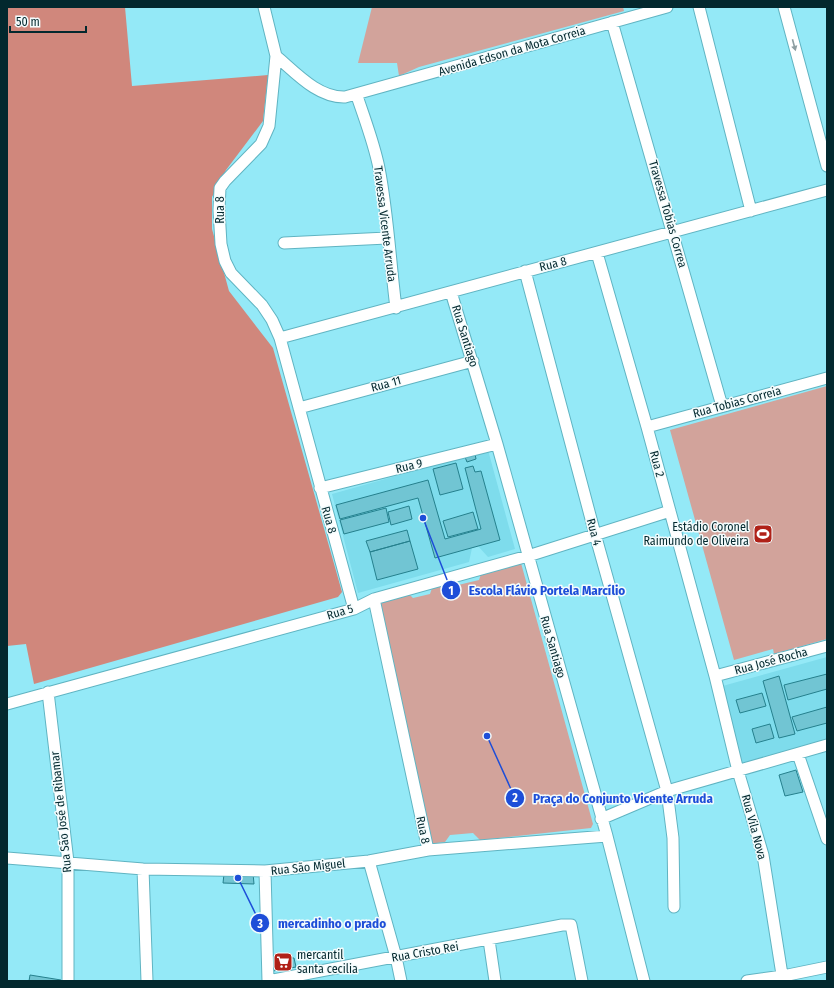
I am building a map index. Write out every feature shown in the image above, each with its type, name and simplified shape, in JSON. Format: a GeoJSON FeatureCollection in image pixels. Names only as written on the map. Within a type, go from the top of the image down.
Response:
{"type":"FeatureCollection","features":[{"type":"Feature","properties":{"kind":"street","name":"Rua 8"},"geometry":{"type":"LineString","coordinates":[[264,7],[276,56],[272,105],[266,135],[250,156],[220,188],[218,198],[221,244],[225,261],[231,273],[262,305],[272,320],[280,338],[354,609]]}},
{"type":"Feature","properties":{"kind":"street","name":"Avenida Edson da Mota Correia"},"geometry":{"type":"LineString","coordinates":[[276,56],[307,82],[326,95],[335,98],[357,96],[667,7]]}},
{"type":"Feature","properties":{"kind":"street"},"geometry":{"type":"LineString","coordinates":[[699,7],[751,211]]}},
{"type":"Feature","properties":{"kind":"street"},"geometry":{"type":"LineString","coordinates":[[784,7],[827,166]]}},
{"type":"Feature","properties":{"kind":"street","name":"Travessa Tobias Correa"},"geometry":{"type":"LineString","coordinates":[[612,22],[722,406]]}},
{"type":"Feature","properties":{"kind":"street","name":"Travessa Vicente Arruda"},"geometry":{"type":"LineString","coordinates":[[357,96],[372,138],[379,168],[385,203],[387,238],[396,308]]}},
{"type":"Feature","properties":{"kind":"street","name":"Rua 8"},"geometry":{"type":"LineString","coordinates":[[280,338],[396,308],[525,271],[597,253],[827,190]]}},
{"type":"Feature","properties":{"kind":"street"},"geometry":{"type":"LineString","coordinates":[[284,243],[387,238]]}},
{"type":"Feature","properties":{"kind":"street","name":"Rua 2"},"geometry":{"type":"LineString","coordinates":[[597,253],[647,427],[715,676]]}},
{"type":"Feature","properties":{"kind":"street","name":"Rua 4"},"geometry":{"type":"LineString","coordinates":[[525,271],[595,534],[667,791],[673,838],[674,907]]}},
{"type":"Feature","properties":{"kind":"street","name":"Rua Santiago"},"geometry":{"type":"LineString","coordinates":[[451,292],[497,444],[607,836],[644,981]]}},
{"type":"Feature","properties":{"kind":"street","name":"Rua 11"},"geometry":{"type":"LineString","coordinates":[[299,408],[473,361]]}},
{"type":"Feature","properties":{"kind":"street","name":"Rua Tobias Correia"},"geometry":{"type":"LineString","coordinates":[[647,427],[827,378]]}},
{"type":"Feature","properties":{"kind":"street","name":"Rua 9"},"geometry":{"type":"LineString","coordinates":[[320,488],[497,444]]}},
{"type":"Feature","properties":{"kind":"street","name":"Rua 5"},"geometry":{"type":"LineString","coordinates":[[7,704],[354,609],[374,599],[528,556],[670,511]]}},
{"type":"Feature","properties":{"kind":"street","name":"Rua 8"},"geometry":{"type":"LineString","coordinates":[[374,599],[428,850]]}},
{"type":"Feature","properties":{"kind":"street","name":"Rua José Rocha"},"geometry":{"type":"LineString","coordinates":[[715,676],[827,646]]}},
{"type":"Feature","properties":{"kind":"street","name":"Rua Vila Nova"},"geometry":{"type":"LineString","coordinates":[[715,676],[738,771],[763,855],[783,979]]}},
{"type":"Feature","properties":{"kind":"street","name":"Rua São José de Ribamar"},"geometry":{"type":"LineString","coordinates":[[48,692],[68,862],[68,981]]}},
{"type":"Feature","properties":{"kind":"street"},"geometry":{"type":"LineString","coordinates":[[601,819],[667,791],[827,745]]}},
{"type":"Feature","properties":{"kind":"street"},"geometry":{"type":"LineString","coordinates":[[798,754],[824,821],[827,839]]}},
{"type":"Feature","properties":{"kind":"street","name":"Rua São Miguel"},"geometry":{"type":"LineString","coordinates":[[7,858],[143,869],[265,871],[369,861],[428,850],[607,836]]}},
{"type":"Feature","properties":{"kind":"street"},"geometry":{"type":"LineString","coordinates":[[369,861],[396,957],[401,981]]}},
{"type":"Feature","properties":{"kind":"street"},"geometry":{"type":"LineString","coordinates":[[143,869],[147,981]]}},
{"type":"Feature","properties":{"kind":"street"},"geometry":{"type":"LineString","coordinates":[[265,871],[268,981]]}},
{"type":"Feature","properties":{"kind":"street","name":"Rua Cristo Rei"},"geometry":{"type":"LineString","coordinates":[[268,981],[562,925],[571,925],[582,981]]}},
{"type":"Feature","properties":{"kind":"street"},"geometry":{"type":"LineString","coordinates":[[489,940],[495,981]]}},
{"type":"Feature","properties":{"kind":"street"},"geometry":{"type":"LineString","coordinates":[[747,981],[783,979],[827,966]]}},
{"type":"Feature","properties":{"kind":"shaded area"},"geometry":{"type":"Polygon","coordinates":[[[7,7],[125,7],[132,86],[268,75],[263,121],[226,170],[212,197],[212,229],[229,291],[273,348],[342,592],[338,597],[34,684],[26,644],[7,646],[7,7]]]}},
{"type":"Feature","properties":{"kind":"shaded area"},"geometry":{"type":"Polygon","coordinates":[[[372,7],[623,7],[624,11],[419,67],[399,76],[397,63],[358,63],[372,7]]]}},
{"type":"Feature","properties":{"kind":"shaded area","name":"Estádio Coronel Raimundo de Oliveira"},"geometry":{"type":"Polygon","coordinates":[[[827,386],[827,639],[774,654],[773,649],[734,660],[670,430],[827,386]]]}},
{"type":"Feature","properties":{"kind":"shaded area"},"geometry":{"type":"Polygon","coordinates":[[[488,450],[515,549],[488,557],[478,546],[472,548],[469,562],[358,593],[332,494],[488,450]]]}},
{"type":"Feature","properties":{"kind":"shaded area"},"geometry":{"type":"Polygon","coordinates":[[[521,563],[593,824],[591,828],[480,840],[473,833],[450,835],[445,842],[429,844],[380,599],[407,592],[413,598],[430,594],[433,585],[449,580],[454,586],[479,580],[482,571],[521,563]]]}},
{"type":"Feature","properties":{"kind":"shaded area"},"geometry":{"type":"Polygon","coordinates":[[[827,657],[827,748],[742,771],[719,687],[827,657]]]}},
{"type":"Feature","properties":{"kind":"building"},"geometry":{"type":"Polygon","coordinates":[[[475,454],[476,459],[467,462],[465,457],[475,454]]]}},
{"type":"Feature","properties":{"kind":"building"},"geometry":{"type":"Polygon","coordinates":[[[456,463],[463,489],[440,495],[433,469],[456,463]]]}},
{"type":"Feature","properties":{"kind":"building"},"geometry":{"type":"Polygon","coordinates":[[[473,466],[475,472],[481,471],[500,540],[435,558],[418,498],[340,519],[336,505],[428,480],[445,539],[481,529],[465,468],[473,466]]]}},
{"type":"Feature","properties":{"kind":"building"},"geometry":{"type":"Polygon","coordinates":[[[409,506],[412,519],[391,525],[388,512],[409,506]]]}},
{"type":"Feature","properties":{"kind":"building"},"geometry":{"type":"Polygon","coordinates":[[[386,508],[389,522],[344,534],[340,520],[386,508]]]}},
{"type":"Feature","properties":{"kind":"building"},"geometry":{"type":"Polygon","coordinates":[[[473,512],[478,529],[448,537],[443,521],[473,512]]]}},
{"type":"Feature","properties":{"kind":"building"},"geometry":{"type":"Polygon","coordinates":[[[407,530],[410,541],[370,552],[366,541],[407,530]]]}},
{"type":"Feature","properties":{"kind":"building"},"geometry":{"type":"Polygon","coordinates":[[[410,541],[418,569],[377,580],[370,552],[410,541]]]}},
{"type":"Feature","properties":{"kind":"building"},"geometry":{"type":"Polygon","coordinates":[[[827,674],[827,689],[788,700],[784,685],[827,674]]]}},
{"type":"Feature","properties":{"kind":"building"},"geometry":{"type":"Polygon","coordinates":[[[779,676],[795,734],[779,738],[763,681],[779,676]]]}},
{"type":"Feature","properties":{"kind":"building"},"geometry":{"type":"Polygon","coordinates":[[[762,693],[766,706],[740,713],[736,700],[762,693]]]}},
{"type":"Feature","properties":{"kind":"building"},"geometry":{"type":"Polygon","coordinates":[[[827,707],[827,723],[797,731],[792,717],[827,707]]]}},
{"type":"Feature","properties":{"kind":"building"},"geometry":{"type":"Polygon","coordinates":[[[770,724],[774,738],[756,743],[752,729],[770,724]]]}},
{"type":"Feature","properties":{"kind":"building"},"geometry":{"type":"Polygon","coordinates":[[[796,770],[803,792],[785,796],[779,775],[796,770]]]}},
{"type":"Feature","properties":{"kind":"building"},"geometry":{"type":"Polygon","coordinates":[[[253,873],[254,884],[223,883],[224,874],[253,873]]]}},
{"type":"Feature","properties":{"kind":"building","name":"mercantil santa cecilia"},"geometry":{"type":"Polygon","coordinates":[[[271,957],[294,958],[296,967],[273,971],[271,957]]]}},
{"type":"Feature","properties":{"kind":"building"},"geometry":{"type":"Polygon","coordinates":[[[30,975],[61,980],[61,981],[29,981],[30,975]]]}},
{"type":"Feature","properties":{"kind":"place","name":"Escola Flávio Portela Marcílio"},"geometry":{"type":"Point","coordinates":[423,518]}},
{"type":"Feature","properties":{"kind":"place","name":"Estádio Coronel Raimundo de Oliveira"},"geometry":{"type":"Point","coordinates":[763,534]}},
{"type":"Feature","properties":{"kind":"place","name":"Praça do Conjunto Vicente Arruda"},"geometry":{"type":"Point","coordinates":[487,736]}},
{"type":"Feature","properties":{"kind":"place","name":"mercadinho o prado"},"geometry":{"type":"Point","coordinates":[238,878]}},
{"type":"Feature","properties":{"kind":"place","name":"mercantil santa cecilia"},"geometry":{"type":"Point","coordinates":[283,962]}}]}
